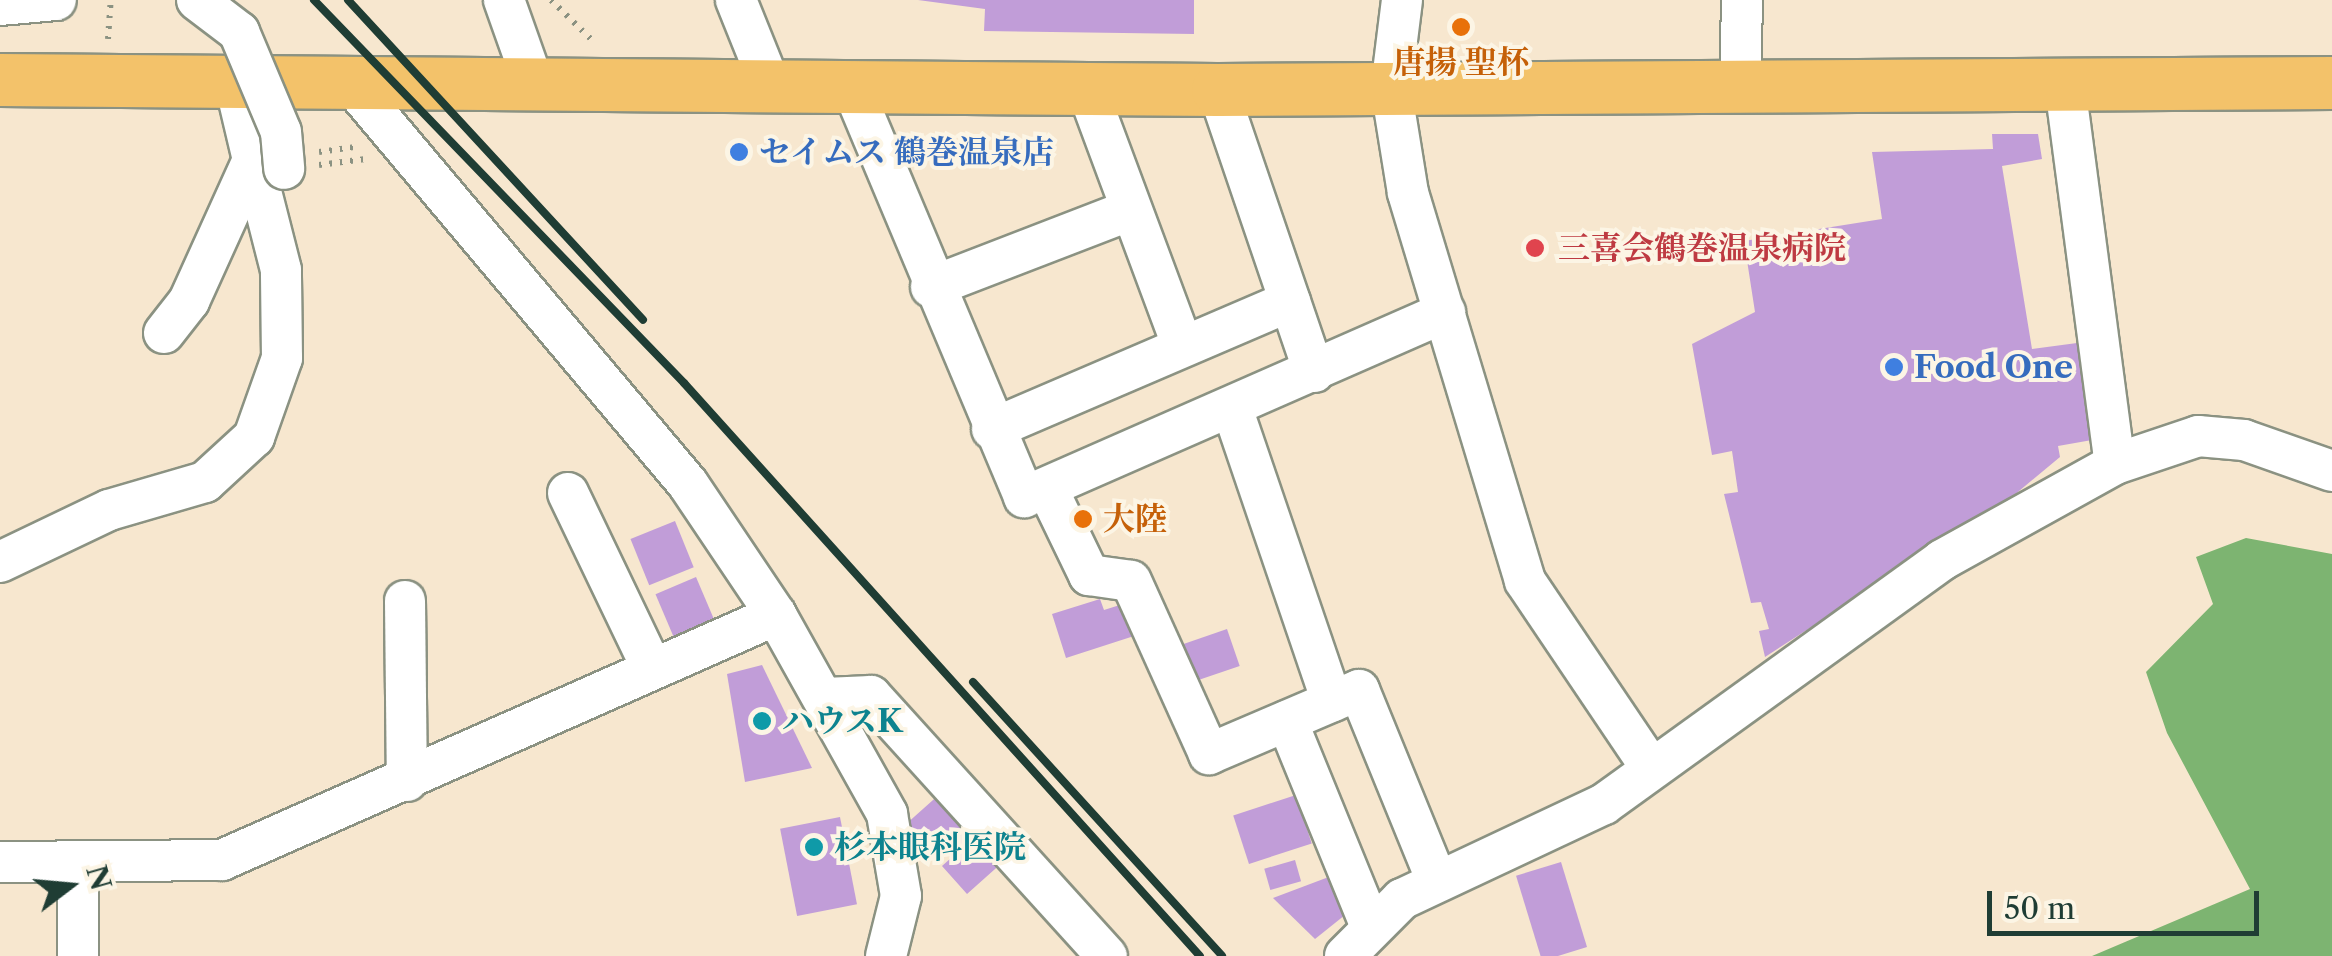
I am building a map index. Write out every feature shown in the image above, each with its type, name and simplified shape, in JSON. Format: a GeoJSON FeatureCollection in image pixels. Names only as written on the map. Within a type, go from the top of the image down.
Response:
{"type":"FeatureCollection","features":[{"type":"Feature","properties":{"kind":"main road"},"geometry":{"type":"LineString","coordinates":[[0,80],[236,88],[532,82],[1218,90],[2332,82]]}},
{"type":"Feature","properties":{"kind":"street"},"geometry":{"type":"LineString","coordinates":[[504,0],[532,82]]}},
{"type":"Feature","properties":{"kind":"street"},"geometry":{"type":"LineString","coordinates":[[736,0],[770,87]]}},
{"type":"Feature","properties":{"kind":"street"},"geometry":{"type":"LineString","coordinates":[[1402,0],[1390,88],[1408,193],[1525,581],[1651,768]]}},
{"type":"Feature","properties":{"kind":"street"},"geometry":{"type":"LineString","coordinates":[[1740,89],[1742,0]]}},
{"type":"Feature","properties":{"kind":"street"},"geometry":{"type":"LineString","coordinates":[[0,562],[110,510],[205,482],[254,437],[282,340],[274,162],[239,32],[199,11]]}},
{"type":"Feature","properties":{"kind":"street"},"geometry":{"type":"LineString","coordinates":[[353,86],[688,484],[776,615],[887,814],[897,852],[901,896],[886,956]]}},
{"type":"Feature","properties":{"kind":"street"},"geometry":{"type":"LineString","coordinates":[[2065,86],[2115,464]]}},
{"type":"Feature","properties":{"kind":"street"},"geometry":{"type":"LineString","coordinates":[[852,87],[931,287],[1024,497],[1445,312]]}},
{"type":"Feature","properties":{"kind":"street"},"geometry":{"type":"LineString","coordinates":[[236,88],[274,162]]}},
{"type":"Feature","properties":{"kind":"street"},"geometry":{"type":"LineString","coordinates":[[1086,89],[1182,344]]}},
{"type":"Feature","properties":{"kind":"street"},"geometry":{"type":"LineString","coordinates":[[1218,90],[1314,372]]}},
{"type":"Feature","properties":{"kind":"street"},"geometry":{"type":"LineString","coordinates":[[164,333],[189,300],[274,162]]}},
{"type":"Feature","properties":{"kind":"street"},"geometry":{"type":"LineString","coordinates":[[931,287],[1131,210]]}},
{"type":"Feature","properties":{"kind":"street"},"geometry":{"type":"LineString","coordinates":[[992,429],[1290,300]]}},
{"type":"Feature","properties":{"kind":"street"},"geometry":{"type":"LineString","coordinates":[[1232,408],[1332,702]]}},
{"type":"Feature","properties":{"kind":"street"},"geometry":{"type":"LineString","coordinates":[[1345,956],[1370,924],[1438,881],[1604,804],[1942,560],[2115,464],[2198,436],[2244,440],[2332,471]]}},
{"type":"Feature","properties":{"kind":"street"},"geometry":{"type":"LineString","coordinates":[[1047,488],[1089,575],[1131,581],[1209,754],[1360,690],[1438,881]]}},
{"type":"Feature","properties":{"kind":"street"},"geometry":{"type":"LineString","coordinates":[[568,493],[652,668]]}},
{"type":"Feature","properties":{"kind":"street"},"geometry":{"type":"LineString","coordinates":[[405,601],[407,781]]}},
{"type":"Feature","properties":{"kind":"street"},"geometry":{"type":"LineString","coordinates":[[0,862],[222,860],[776,615]]}},
{"type":"Feature","properties":{"kind":"street"},"geometry":{"type":"LineString","coordinates":[[824,698],[871,696],[1107,956]]}},
{"type":"Feature","properties":{"kind":"street"},"geometry":{"type":"LineString","coordinates":[[1287,721],[1370,924]]}},
{"type":"Feature","properties":{"kind":"street"},"geometry":{"type":"LineString","coordinates":[[78,863],[78,956]]}},
{"type":"Feature","properties":{"kind":"path"},"geometry":{"type":"LineString","coordinates":[[107,44],[112,0]]}},
{"type":"Feature","properties":{"kind":"path"},"geometry":{"type":"LineString","coordinates":[[274,162],[368,146]]}},
{"type":"Feature","properties":{"kind":"path"},"geometry":{"type":"LineString","coordinates":[[274,162],[378,157]]}},
{"type":"Feature","properties":{"kind":"green space"},"geometry":{"type":"Polygon","coordinates":[[[2246,538],[2332,554],[2332,956],[2092,956],[2250,889],[2167,733],[2146,672],[2213,604],[2196,557],[2246,538]]]}},
{"type":"Feature","properties":{"kind":"building"},"geometry":{"type":"Polygon","coordinates":[[[918,0],[1194,0],[1194,34],[984,31],[985,9],[918,0]]]}},
{"type":"Feature","properties":{"kind":"building"},"geometry":{"type":"Polygon","coordinates":[[[1992,134],[2038,134],[2042,159],[2002,166],[2032,349],[2077,343],[2092,440],[2058,446],[2060,457],[2007,501],[1765,657],[1759,631],[1769,629],[1761,602],[1751,603],[1724,494],[1738,492],[1732,451],[1712,455],[1692,344],[1755,312],[1744,241],[1882,219],[1872,152],[1993,149],[1992,134]]]}},
{"type":"Feature","properties":{"kind":"building"},"geometry":{"type":"Polygon","coordinates":[[[675,521],[694,567],[649,585],[630,539],[675,521]]]}},
{"type":"Feature","properties":{"kind":"building"},"geometry":{"type":"Polygon","coordinates":[[[696,577],[716,625],[676,642],[655,594],[696,577]]]}},
{"type":"Feature","properties":{"kind":"building"},"geometry":{"type":"Polygon","coordinates":[[[1100,599],[1104,610],[1123,604],[1134,636],[1066,658],[1052,614],[1100,599]]]}},
{"type":"Feature","properties":{"kind":"building"},"geometry":{"type":"Polygon","coordinates":[[[1227,629],[1240,666],[1193,682],[1181,645],[1227,629]]]}},
{"type":"Feature","properties":{"kind":"building","name":"ハウスK"},"geometry":{"type":"Polygon","coordinates":[[[762,665],[812,768],[745,782],[727,674],[762,665]]]}},
{"type":"Feature","properties":{"kind":"building"},"geometry":{"type":"Polygon","coordinates":[[[942,792],[1004,861],[967,894],[942,866],[951,858],[938,843],[929,851],[905,825],[942,792]]]}},
{"type":"Feature","properties":{"kind":"building"},"geometry":{"type":"Polygon","coordinates":[[[1296,795],[1312,844],[1249,864],[1233,815],[1296,795]]]}},
{"type":"Feature","properties":{"kind":"building","name":"杉本眼科医院"},"geometry":{"type":"Polygon","coordinates":[[[840,817],[857,904],[797,916],[780,829],[840,817]]]}},
{"type":"Feature","properties":{"kind":"building"},"geometry":{"type":"Polygon","coordinates":[[[1295,860],[1301,881],[1270,890],[1264,869],[1295,860]]]}},
{"type":"Feature","properties":{"kind":"building"},"geometry":{"type":"Polygon","coordinates":[[[1561,862],[1587,947],[1558,956],[1541,956],[1516,876],[1561,862]]]}},
{"type":"Feature","properties":{"kind":"building"},"geometry":{"type":"Polygon","coordinates":[[[1334,875],[1345,915],[1315,939],[1273,898],[1334,875]]]}},
{"type":"Feature","properties":{"kind":"railway"},"geometry":{"type":"LineString","coordinates":[[314,0],[684,383],[1200,956]]}},
{"type":"Feature","properties":{"kind":"railway"},"geometry":{"type":"LineString","coordinates":[[348,0],[643,320]]}},
{"type":"Feature","properties":{"kind":"railway"},"geometry":{"type":"LineString","coordinates":[[973,682],[1222,956]]}},
{"type":"Feature","properties":{"kind":"place","name":"唐揚 聖杯"},"geometry":{"type":"Point","coordinates":[1461,27]}},
{"type":"Feature","properties":{"kind":"place","name":"セイムス 鶴巻温泉店"},"geometry":{"type":"Point","coordinates":[739,152]}},
{"type":"Feature","properties":{"kind":"place","name":"三喜会鶴巻温泉病院"},"geometry":{"type":"Point","coordinates":[1535,248]}},
{"type":"Feature","properties":{"kind":"place","name":"Food One"},"geometry":{"type":"Point","coordinates":[1894,367]}},
{"type":"Feature","properties":{"kind":"place","name":"大陸"},"geometry":{"type":"Point","coordinates":[1083,519]}},
{"type":"Feature","properties":{"kind":"place","name":"ハウスK"},"geometry":{"type":"Point","coordinates":[762,721]}},
{"type":"Feature","properties":{"kind":"place","name":"杉本眼科医院"},"geometry":{"type":"Point","coordinates":[814,847]}}]}
